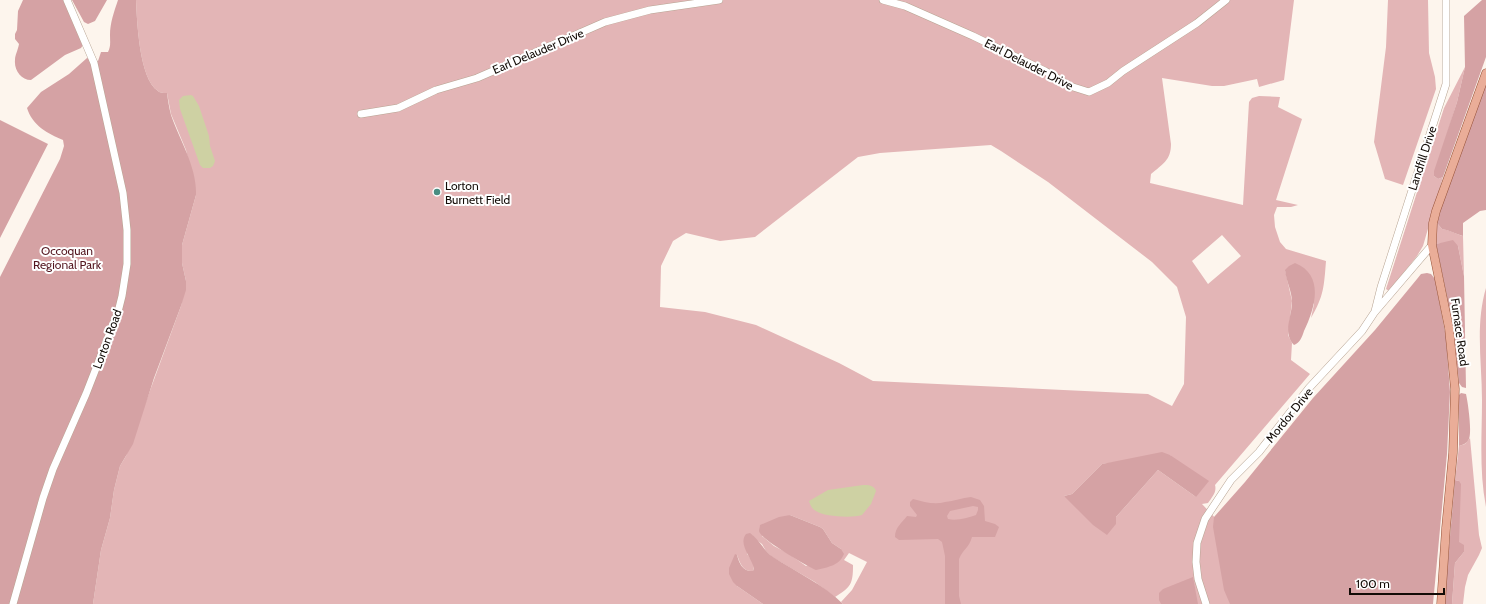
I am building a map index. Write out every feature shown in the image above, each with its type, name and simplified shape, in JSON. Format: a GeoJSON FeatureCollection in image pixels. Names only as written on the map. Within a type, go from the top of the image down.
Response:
{"type":"FeatureCollection","features":[{"type":"Feature","properties":{"kind":"main road","name":"Furnace Road"},"geometry":{"type":"LineString","coordinates":[[1441,604],[1446,528],[1454,453],[1455,389],[1449,328],[1432,246],[1433,223],[1436,210],[1486,73]]}},
{"type":"Feature","properties":{"kind":"street","name":"Lorton Road"},"geometry":{"type":"LineString","coordinates":[[13,604],[43,498],[53,469],[114,325],[125,280],[127,247],[124,205],[94,63],[67,0]]}},
{"type":"Feature","properties":{"kind":"street","name":"Earl Delauder Drive"},"geometry":{"type":"LineString","coordinates":[[361,114],[398,108],[436,90],[477,78],[605,22],[650,10],[719,0]]}},
{"type":"Feature","properties":{"kind":"street","name":"Earl Delauder Drive"},"geometry":{"type":"LineString","coordinates":[[883,0],[905,6],[973,36],[1045,71],[1070,86],[1088,92],[1108,82],[1198,23],[1226,0]]}},
{"type":"Feature","properties":{"kind":"street","name":"Landfill Drive"},"geometry":{"type":"LineString","coordinates":[[1374,313],[1381,285],[1446,84],[1446,0]]}},
{"type":"Feature","properties":{"kind":"street","name":"Mordor Drive"},"geometry":{"type":"LineString","coordinates":[[1206,604],[1198,579],[1196,562],[1197,543],[1205,518],[1231,480],[1259,452],[1309,388],[1362,330],[1374,313],[1432,246]]}},
{"type":"Feature","properties":{"kind":"shaded area"},"geometry":{"type":"Polygon","coordinates":[[[136,0],[1294,0],[1284,80],[1259,87],[1257,79],[1224,86],[1212,86],[1162,78],[1171,149],[1166,161],[1151,174],[1150,183],[1243,205],[1249,102],[1252,98],[1259,96],[1280,97],[1278,107],[1302,119],[1276,200],[1298,205],[1291,207],[1277,207],[1274,215],[1275,227],[1280,242],[1286,249],[1326,261],[1323,291],[1319,303],[1311,318],[1314,304],[1285,270],[1292,301],[1288,335],[1292,343],[1291,360],[1310,374],[1215,485],[1215,492],[1208,503],[1202,504],[1218,521],[1280,604],[843,604],[841,602],[852,590],[867,562],[849,553],[844,560],[853,565],[852,581],[845,590],[835,597],[815,582],[772,557],[762,544],[752,535],[747,554],[753,562],[754,568],[753,571],[750,571],[744,568],[737,555],[737,586],[763,604],[93,604],[101,550],[110,518],[114,490],[120,466],[126,456],[181,306],[186,281],[182,263],[182,245],[196,195],[186,150],[171,114],[167,93],[161,93],[152,85],[143,62],[138,35],[136,0]],[[991,145],[880,153],[858,157],[755,237],[720,241],[686,233],[673,241],[661,266],[660,307],[705,312],[756,325],[839,363],[873,381],[1148,394],[1172,406],[1184,384],[1186,317],[1177,287],[1152,262],[1048,182],[991,145]],[[1222,235],[1192,261],[1208,284],[1241,256],[1222,235]],[[1170,455],[1102,464],[1072,494],[1064,496],[1116,517],[1158,470],[1196,497],[1170,455]],[[790,515],[762,536],[774,546],[806,566],[841,549],[832,543],[820,527],[790,515]]]}},
{"type":"Feature","properties":{"kind":"shaded area"},"geometry":{"type":"Polygon","coordinates":[[[1388,0],[1428,0],[1429,53],[1435,77],[1436,89],[1403,185],[1385,179],[1374,142],[1386,47],[1388,0]]]}},
{"type":"Feature","properties":{"kind":"shaded area"},"geometry":{"type":"Polygon","coordinates":[[[1465,67],[1457,102],[1434,176],[1438,179],[1443,177],[1423,246],[1417,256],[1389,291],[1386,289],[1444,108],[1465,67]]]}},
{"type":"Feature","properties":{"kind":"shaded area"},"geometry":{"type":"Polygon","coordinates":[[[191,95],[199,106],[209,136],[210,146],[215,161],[213,166],[210,168],[203,168],[200,165],[180,109],[179,100],[183,96],[191,95]]]}},
{"type":"Feature","properties":{"kind":"shaded area"},"geometry":{"type":"Polygon","coordinates":[[[1437,223],[1442,229],[1463,236],[1464,276],[1458,246],[1444,243],[1436,244],[1437,223]]]}},
{"type":"Feature","properties":{"kind":"shaded area"},"geometry":{"type":"Polygon","coordinates":[[[1486,288],[1486,507],[1482,480],[1480,330],[1486,288]]]}},
{"type":"Feature","properties":{"kind":"shaded area"},"geometry":{"type":"Polygon","coordinates":[[[1470,438],[1479,535],[1482,548],[1468,575],[1463,604],[1452,604],[1455,563],[1464,552],[1459,543],[1459,481],[1455,480],[1459,446],[1465,444],[1470,438]]]}},
{"type":"Feature","properties":{"kind":"shaded area"},"geometry":{"type":"Polygon","coordinates":[[[863,485],[872,486],[876,491],[871,504],[862,515],[846,517],[825,515],[811,507],[809,502],[828,490],[863,485]]]}},
{"type":"Feature","properties":{"kind":"green space"},"geometry":{"type":"Polygon","coordinates":[[[23,0],[64,0],[83,45],[81,48],[65,55],[31,80],[27,80],[19,74],[15,64],[15,56],[19,44],[15,39],[15,34],[17,30],[18,11],[23,0]]]}},
{"type":"Feature","properties":{"kind":"green space"},"geometry":{"type":"Polygon","coordinates":[[[72,0],[107,0],[95,21],[88,24],[84,22],[72,0]]]}},
{"type":"Feature","properties":{"kind":"green space","name":"Occoquan Regional Park"},"geometry":{"type":"Polygon","coordinates":[[[118,0],[136,0],[140,49],[147,75],[152,85],[158,91],[161,93],[167,93],[171,115],[194,174],[196,195],[182,245],[182,263],[186,281],[186,290],[154,378],[133,444],[120,466],[114,490],[110,518],[101,550],[93,604],[0,604],[0,277],[60,159],[64,146],[63,140],[46,132],[37,124],[29,114],[27,108],[41,92],[69,74],[87,58],[98,61],[101,52],[108,52],[110,46],[111,22],[118,0]]]}},
{"type":"Feature","properties":{"kind":"green space"},"geometry":{"type":"Polygon","coordinates":[[[1482,0],[1486,0],[1486,57],[1443,177],[1438,179],[1434,176],[1434,171],[1457,102],[1465,67],[1464,16],[1482,0]]]}},
{"type":"Feature","properties":{"kind":"green space"},"geometry":{"type":"Polygon","coordinates":[[[1486,84],[1486,210],[1480,211],[1463,223],[1463,236],[1442,229],[1437,223],[1442,204],[1486,84]]]}},
{"type":"Feature","properties":{"kind":"green space"},"geometry":{"type":"Polygon","coordinates":[[[0,120],[48,144],[0,238],[0,120]]]}},
{"type":"Feature","properties":{"kind":"green space"},"geometry":{"type":"Polygon","coordinates":[[[1453,240],[1458,246],[1464,276],[1466,388],[1462,387],[1459,383],[1453,325],[1436,244],[1453,240]]]}},
{"type":"Feature","properties":{"kind":"green space"},"geometry":{"type":"Polygon","coordinates":[[[1295,263],[1304,268],[1311,275],[1315,293],[1314,303],[1308,322],[1300,340],[1294,345],[1290,340],[1288,330],[1292,302],[1285,270],[1295,263]]]}},
{"type":"Feature","properties":{"kind":"green space"},"geometry":{"type":"Polygon","coordinates":[[[1421,274],[1431,274],[1435,279],[1446,337],[1450,392],[1447,454],[1433,604],[1230,604],[1224,590],[1213,527],[1214,517],[1245,482],[1313,398],[1375,330],[1421,274]]]}},
{"type":"Feature","properties":{"kind":"green space"},"geometry":{"type":"Polygon","coordinates":[[[1461,393],[1466,394],[1469,410],[1470,435],[1465,444],[1459,446],[1459,395],[1461,393]]]}},
{"type":"Feature","properties":{"kind":"green space"},"geometry":{"type":"Polygon","coordinates":[[[1162,452],[1170,455],[1209,481],[1196,497],[1158,470],[1116,517],[1116,524],[1107,535],[1093,525],[1064,496],[1072,494],[1102,464],[1162,452]]]}},
{"type":"Feature","properties":{"kind":"green space"},"geometry":{"type":"Polygon","coordinates":[[[1455,480],[1459,481],[1461,484],[1459,542],[1464,545],[1464,552],[1455,563],[1452,604],[1444,604],[1455,480]]]}},
{"type":"Feature","properties":{"kind":"green space"},"geometry":{"type":"Polygon","coordinates":[[[971,497],[980,500],[984,506],[985,521],[999,527],[995,537],[972,537],[959,559],[959,596],[961,604],[945,604],[945,556],[942,542],[938,539],[899,540],[895,537],[895,534],[897,528],[907,516],[916,517],[917,515],[910,506],[910,502],[913,499],[937,503],[971,497]],[[973,506],[950,511],[947,516],[948,519],[966,518],[976,515],[978,507],[973,506]]]}},
{"type":"Feature","properties":{"kind":"green space"},"geometry":{"type":"Polygon","coordinates":[[[790,515],[823,529],[832,543],[841,549],[844,554],[842,558],[836,564],[816,570],[775,546],[761,535],[759,531],[760,525],[779,517],[790,515]]]}},
{"type":"Feature","properties":{"kind":"green space"},"geometry":{"type":"Polygon","coordinates":[[[750,533],[773,557],[827,590],[843,604],[763,604],[737,586],[729,574],[729,568],[735,554],[737,555],[740,564],[744,568],[753,571],[754,568],[743,542],[746,534],[750,533]]]}},
{"type":"Feature","properties":{"kind":"green space"},"geometry":{"type":"Polygon","coordinates":[[[1193,577],[1198,604],[1161,604],[1159,600],[1159,593],[1163,589],[1193,577]]]}},
{"type":"Feature","properties":{"kind":"place","name":"Lorton Burnett Field"},"geometry":{"type":"Point","coordinates":[437,192]}}]}
